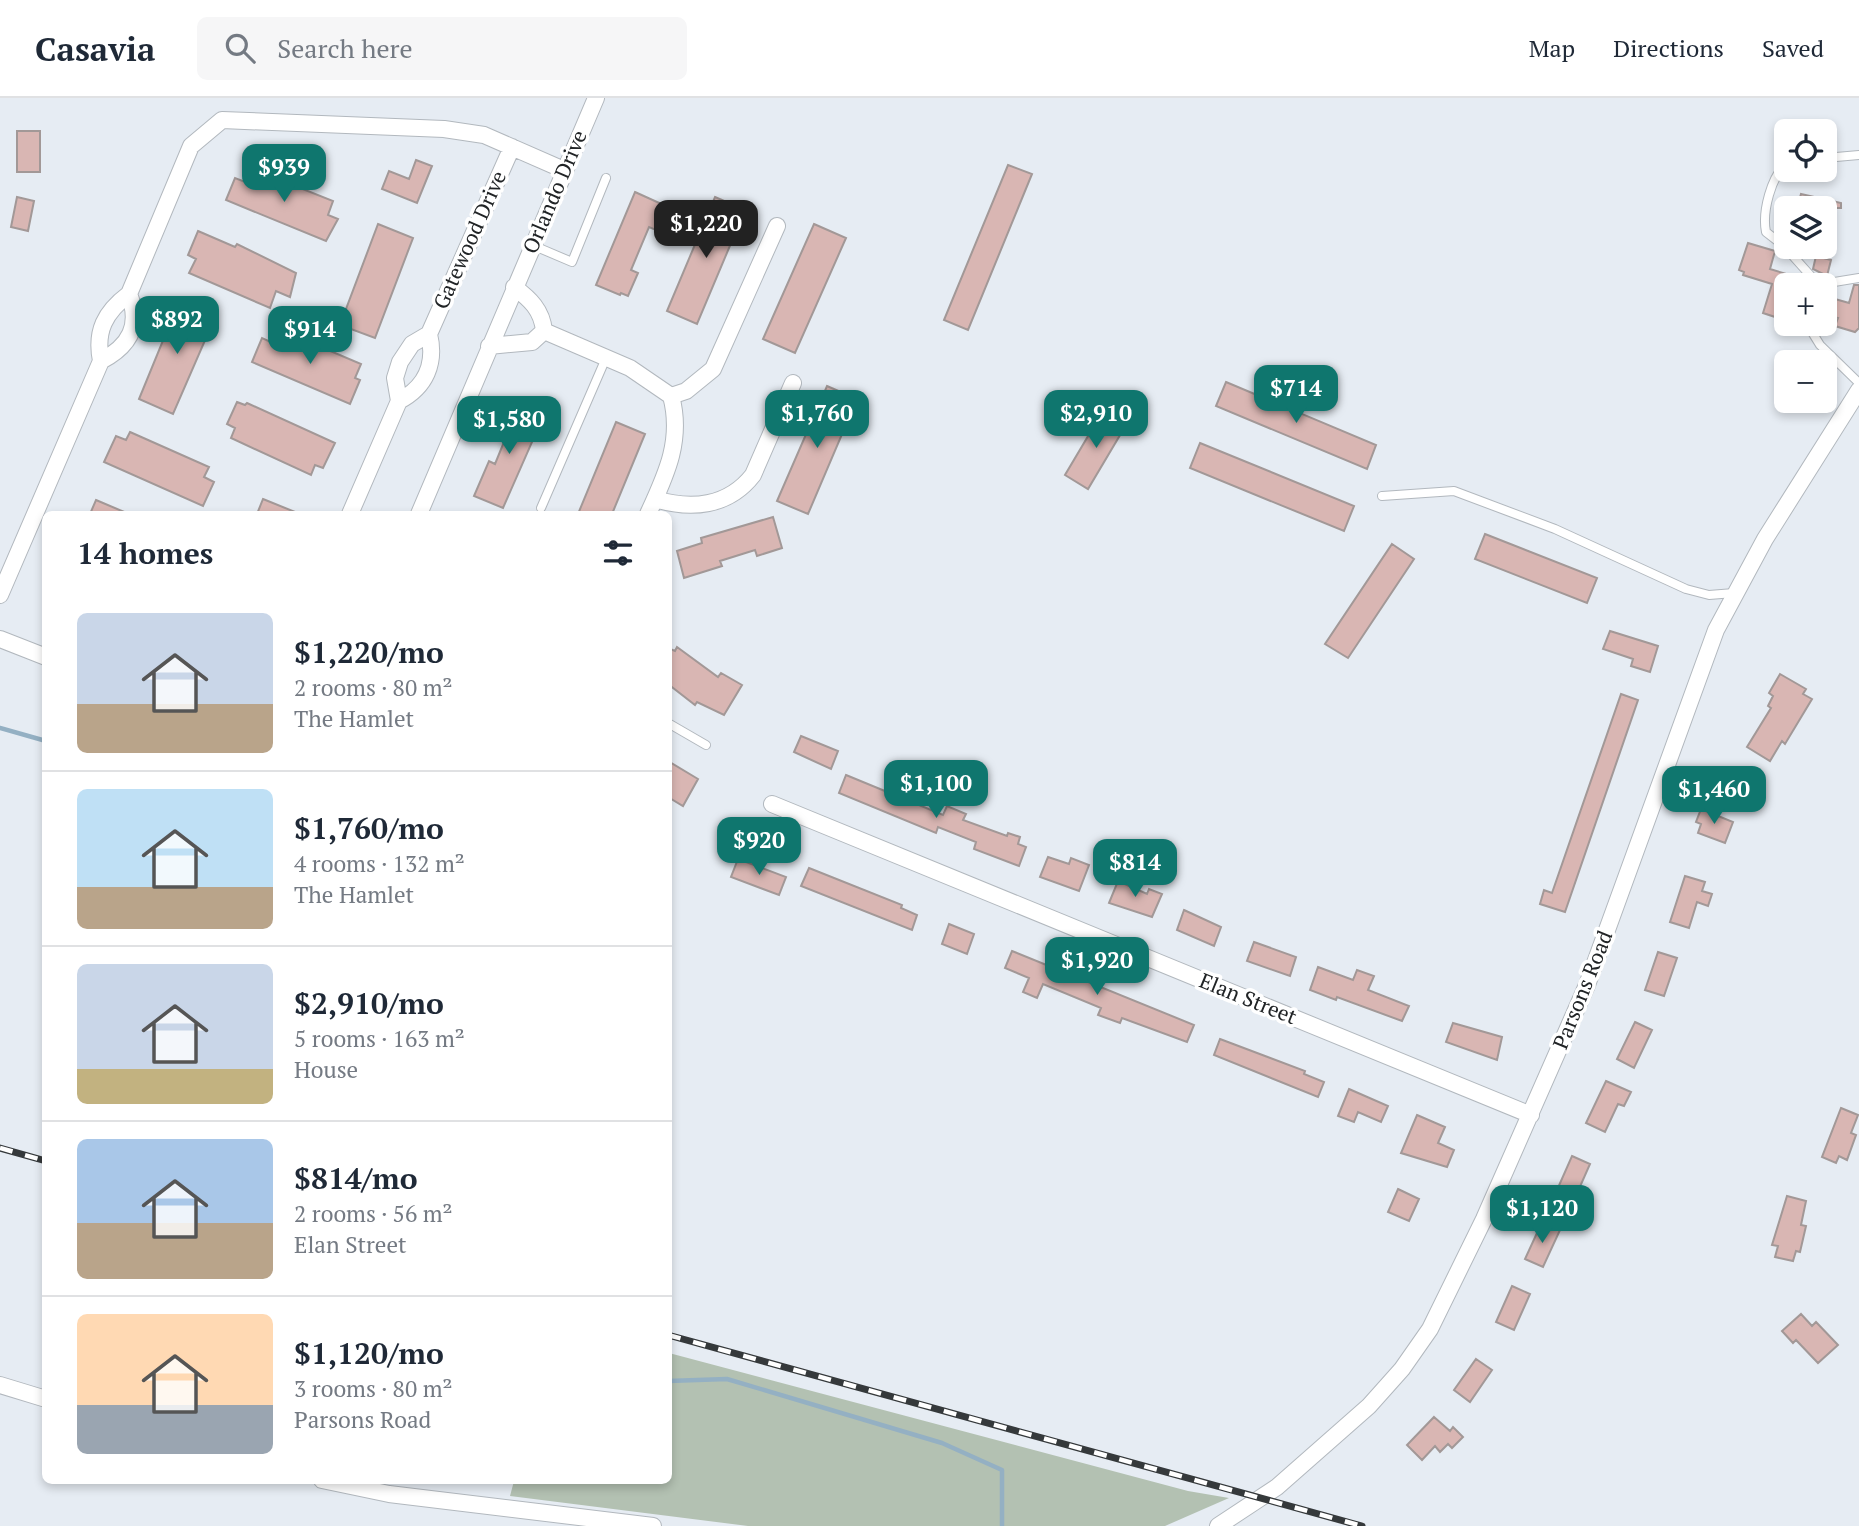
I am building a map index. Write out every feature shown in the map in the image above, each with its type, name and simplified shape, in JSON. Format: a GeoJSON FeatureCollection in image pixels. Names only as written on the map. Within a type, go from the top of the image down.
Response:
{"type":"FeatureCollection","features":[{"type":"Feature","properties":{"kind":"street","name":"Orlando Drive"},"geometry":{"type":"LineString","coordinates":[[420,511],[596,98]]}},
{"type":"Feature","properties":{"kind":"street","name":"Gatewood Drive"},"geometry":{"type":"LineString","coordinates":[[0,595],[101,360],[98,343],[103,322],[114,305],[129,294],[191,146],[222,120],[444,129],[484,135],[564,170]]}},
{"type":"Feature","properties":{"kind":"street","name":"Gatewood Drive"},"geometry":{"type":"LineString","coordinates":[[351,511],[399,401],[395,378],[400,362],[412,344],[429,334],[512,147]]}},
{"type":"Feature","properties":{"kind":"street"},"geometry":{"type":"LineString","coordinates":[[671,396],[686,391],[713,369],[777,226]]}},
{"type":"Feature","properties":{"kind":"street"},"geometry":{"type":"LineString","coordinates":[[514,287],[530,299],[543,317],[544,331]]}},
{"type":"Feature","properties":{"kind":"street","name":"Gatewood Drive"},"geometry":{"type":"LineString","coordinates":[[101,360],[117,352],[131,333],[135,312],[129,294]]}},
{"type":"Feature","properties":{"kind":"street"},"geometry":{"type":"LineString","coordinates":[[489,346],[532,342],[544,331]]}},
{"type":"Feature","properties":{"kind":"street"},"geometry":{"type":"LineString","coordinates":[[544,331],[657,384],[671,396],[677,428],[675,445],[652,507],[690,507],[732,494],[746,485],[753,475],[793,383]]}},
{"type":"Feature","properties":{"kind":"street","name":"Gatewood Drive"},"geometry":{"type":"LineString","coordinates":[[399,401],[416,392],[426,375],[433,353],[429,334]]}},
{"type":"Feature","properties":{"kind":"street","name":"Parsons Road"},"geometry":{"type":"LineString","coordinates":[[1218,1526],[1255,1504],[1369,1406],[1402,1368],[1444,1303],[1531,1115],[1587,985],[1700,667],[1734,593],[1825,440],[1859,390]]}},
{"type":"Feature","properties":{"kind":"street"},"geometry":{"type":"LineString","coordinates":[[0,639],[42,655]]}},
{"type":"Feature","properties":{"kind":"street","name":"Elan Street"},"geometry":{"type":"LineString","coordinates":[[772,804],[1531,1115]]}},
{"type":"Feature","properties":{"kind":"street"},"geometry":{"type":"LineString","coordinates":[[0,1385],[42,1398]]}},
{"type":"Feature","properties":{"kind":"street"},"geometry":{"type":"LineString","coordinates":[[340,1484],[389,1494],[653,1526]]}},
{"type":"Feature","properties":{"kind":"lane"},"geometry":{"type":"LineString","coordinates":[[1837,157],[1859,155]]}},
{"type":"Feature","properties":{"kind":"lane"},"geometry":{"type":"LineString","coordinates":[[532,245],[572,262],[606,178]]}},
{"type":"Feature","properties":{"kind":"lane"},"geometry":{"type":"LineString","coordinates":[[1774,180],[1764,222],[1766,232],[1784,246],[1807,273]]}},
{"type":"Feature","properties":{"kind":"lane"},"geometry":{"type":"LineString","coordinates":[[1837,281],[1859,278]]}},
{"type":"Feature","properties":{"kind":"lane"},"geometry":{"type":"LineString","coordinates":[[1814,336],[1820,345],[1859,383]]}},
{"type":"Feature","properties":{"kind":"lane"},"geometry":{"type":"LineString","coordinates":[[541,508],[606,358]]}},
{"type":"Feature","properties":{"kind":"lane"},"geometry":{"type":"LineString","coordinates":[[1382,496],[1454,491],[1555,529],[1686,589],[1709,595],[1734,593]]}},
{"type":"Feature","properties":{"kind":"lane"},"geometry":{"type":"LineString","coordinates":[[672,725],[706,745]]}},
{"type":"Feature","properties":{"kind":"green space"},"geometry":{"type":"Polygon","coordinates":[[[672,1354],[1188,1491],[1229,1498],[1165,1526],[748,1526],[510,1496],[513,1484],[672,1484],[672,1354]]]}},
{"type":"Feature","properties":{"kind":"building"},"geometry":{"type":"Polygon","coordinates":[[[17,131],[40,131],[40,172],[17,172],[17,131]]]}},
{"type":"Feature","properties":{"kind":"building"},"geometry":{"type":"Polygon","coordinates":[[[416,160],[432,166],[417,203],[382,189],[389,171],[409,179],[416,160]]]}},
{"type":"Feature","properties":{"kind":"building"},"geometry":{"type":"Polygon","coordinates":[[[1008,165],[1032,174],[968,330],[944,320],[1008,165]]]}},
{"type":"Feature","properties":{"kind":"building"},"geometry":{"type":"Polygon","coordinates":[[[250,168],[333,201],[328,215],[338,219],[326,241],[226,200],[235,178],[245,182],[250,168]]]}},
{"type":"Feature","properties":{"kind":"building"},"geometry":{"type":"Polygon","coordinates":[[[635,192],[666,206],[656,230],[649,227],[631,270],[638,273],[628,296],[596,285],[635,192]]]}},
{"type":"Feature","properties":{"kind":"building"},"geometry":{"type":"Polygon","coordinates":[[[17,197],[34,201],[28,231],[11,227],[17,197]]]}},
{"type":"Feature","properties":{"kind":"building"},"geometry":{"type":"Polygon","coordinates":[[[715,197],[745,210],[697,324],[667,311],[715,197]]]}},
{"type":"Feature","properties":{"kind":"building"},"geometry":{"type":"Polygon","coordinates":[[[378,224],[413,238],[375,338],[340,325],[378,224]]]}},
{"type":"Feature","properties":{"kind":"building"},"geometry":{"type":"Polygon","coordinates":[[[814,224],[846,238],[795,353],[763,339],[814,224]]]}},
{"type":"Feature","properties":{"kind":"building"},"geometry":{"type":"Polygon","coordinates":[[[198,231],[235,247],[237,244],[296,273],[290,297],[276,291],[270,308],[189,273],[196,259],[188,255],[198,231]]]}},
{"type":"Feature","properties":{"kind":"building"},"geometry":{"type":"Polygon","coordinates":[[[1748,243],[1774,251],[1770,269],[1783,273],[1774,273],[1774,317],[1763,313],[1772,284],[1743,275],[1744,272],[1739,270],[1748,243]]]}},
{"type":"Feature","properties":{"kind":"building"},"geometry":{"type":"Polygon","coordinates":[[[1815,259],[1831,260],[1828,273],[1813,269],[1815,259]]]}},
{"type":"Feature","properties":{"kind":"building"},"geometry":{"type":"Polygon","coordinates":[[[1854,285],[1859,285],[1859,328],[1855,332],[1837,327],[1837,300],[1849,303],[1854,285]]]}},
{"type":"Feature","properties":{"kind":"building"},"geometry":{"type":"Polygon","coordinates":[[[180,299],[216,315],[173,414],[139,399],[180,299]]]}},
{"type":"Feature","properties":{"kind":"building"},"geometry":{"type":"Polygon","coordinates":[[[281,330],[361,364],[355,378],[360,380],[350,404],[252,362],[262,338],[275,344],[281,330]]]}},
{"type":"Feature","properties":{"kind":"building"},"geometry":{"type":"Polygon","coordinates":[[[1226,382],[1376,445],[1367,469],[1216,406],[1226,382]]]}},
{"type":"Feature","properties":{"kind":"building"},"geometry":{"type":"Polygon","coordinates":[[[827,386],[857,399],[808,514],[777,501],[827,386]]]}},
{"type":"Feature","properties":{"kind":"building"},"geometry":{"type":"Polygon","coordinates":[[[237,402],[245,405],[247,403],[335,443],[323,468],[315,465],[311,475],[231,438],[235,428],[227,424],[237,402]]]}},
{"type":"Feature","properties":{"kind":"building"},"geometry":{"type":"Polygon","coordinates":[[[513,404],[543,417],[503,508],[474,496],[489,461],[495,464],[504,442],[498,439],[513,404]]]}},
{"type":"Feature","properties":{"kind":"building"},"geometry":{"type":"Polygon","coordinates":[[[1103,411],[1126,425],[1088,489],[1065,475],[1103,411]]]}},
{"type":"Feature","properties":{"kind":"building"},"geometry":{"type":"Polygon","coordinates":[[[616,422],[645,434],[613,511],[579,511],[616,422]]]}},
{"type":"Feature","properties":{"kind":"building"},"geometry":{"type":"Polygon","coordinates":[[[130,432],[209,467],[204,477],[214,482],[203,506],[104,462],[116,436],[126,440],[130,432]]]}},
{"type":"Feature","properties":{"kind":"building"},"geometry":{"type":"Polygon","coordinates":[[[1200,443],[1354,506],[1344,531],[1190,468],[1200,443]]]}},
{"type":"Feature","properties":{"kind":"building"},"geometry":{"type":"Polygon","coordinates":[[[263,499],[293,511],[258,511],[263,499]]]}},
{"type":"Feature","properties":{"kind":"building"},"geometry":{"type":"Polygon","coordinates":[[[96,500],[122,511],[91,511],[96,500]]]}},
{"type":"Feature","properties":{"kind":"building"},"geometry":{"type":"Polygon","coordinates":[[[773,517],[782,548],[757,556],[755,550],[720,561],[722,566],[684,578],[677,551],[702,543],[701,538],[773,517]]]}},
{"type":"Feature","properties":{"kind":"building"},"geometry":{"type":"Polygon","coordinates":[[[1485,534],[1597,578],[1587,603],[1475,559],[1485,534]]]}},
{"type":"Feature","properties":{"kind":"building"},"geometry":{"type":"Polygon","coordinates":[[[1392,544],[1414,559],[1348,658],[1325,644],[1392,544]]]}},
{"type":"Feature","properties":{"kind":"building"},"geometry":{"type":"Polygon","coordinates":[[[1610,631],[1658,646],[1650,672],[1631,666],[1633,659],[1603,649],[1610,631]]]}},
{"type":"Feature","properties":{"kind":"building"},"geometry":{"type":"Polygon","coordinates":[[[677,647],[718,677],[721,673],[742,685],[724,715],[697,702],[695,705],[672,687],[672,650],[675,651],[677,647]]]}},
{"type":"Feature","properties":{"kind":"building"},"geometry":{"type":"Polygon","coordinates":[[[1780,674],[1806,689],[1803,694],[1812,699],[1785,744],[1782,741],[1770,761],[1747,747],[1771,708],[1768,706],[1773,696],[1769,693],[1780,674]]]}},
{"type":"Feature","properties":{"kind":"building"},"geometry":{"type":"Polygon","coordinates":[[[1621,694],[1638,700],[1565,912],[1540,904],[1544,890],[1552,893],[1621,694]]]}},
{"type":"Feature","properties":{"kind":"building"},"geometry":{"type":"Polygon","coordinates":[[[801,736],[838,751],[831,769],[794,752],[801,736]]]}},
{"type":"Feature","properties":{"kind":"building"},"geometry":{"type":"Polygon","coordinates":[[[672,763],[698,779],[683,806],[672,799],[672,763]]]}},
{"type":"Feature","properties":{"kind":"building"},"geometry":{"type":"Polygon","coordinates":[[[846,775],[943,815],[947,806],[966,814],[963,820],[1007,836],[1008,833],[1020,837],[1018,844],[1026,847],[1019,866],[974,849],[976,842],[938,827],[936,833],[839,793],[846,775]]]}},
{"type":"Feature","properties":{"kind":"building"},"geometry":{"type":"Polygon","coordinates":[[[1701,809],[1733,822],[1725,843],[1698,833],[1701,824],[1696,822],[1701,809]]]}},
{"type":"Feature","properties":{"kind":"building"},"geometry":{"type":"Polygon","coordinates":[[[1048,857],[1069,864],[1071,858],[1089,865],[1079,891],[1040,877],[1048,857]]]}},
{"type":"Feature","properties":{"kind":"building"},"geometry":{"type":"Polygon","coordinates":[[[738,859],[786,877],[779,895],[731,877],[738,859]]]}},
{"type":"Feature","properties":{"kind":"building"},"geometry":{"type":"Polygon","coordinates":[[[809,868],[902,905],[901,908],[917,915],[912,930],[801,886],[809,868]]]}},
{"type":"Feature","properties":{"kind":"building"},"geometry":{"type":"Polygon","coordinates":[[[1685,876],[1705,882],[1702,891],[1712,894],[1708,906],[1697,902],[1689,928],[1670,922],[1685,876]]]}},
{"type":"Feature","properties":{"kind":"building"},"geometry":{"type":"Polygon","coordinates":[[[1118,881],[1147,894],[1149,889],[1162,894],[1152,917],[1109,903],[1118,881]]]}},
{"type":"Feature","properties":{"kind":"building"},"geometry":{"type":"Polygon","coordinates":[[[1184,910],[1221,927],[1214,946],[1177,930],[1184,910]]]}},
{"type":"Feature","properties":{"kind":"building"},"geometry":{"type":"Polygon","coordinates":[[[949,924],[974,934],[967,954],[942,944],[949,924]]]}},
{"type":"Feature","properties":{"kind":"building"},"geometry":{"type":"Polygon","coordinates":[[[1254,942],[1296,957],[1290,976],[1247,961],[1254,942]]]}},
{"type":"Feature","properties":{"kind":"building"},"geometry":{"type":"Polygon","coordinates":[[[1012,951],[1194,1025],[1187,1042],[1122,1018],[1120,1023],[1098,1015],[1101,1008],[1043,984],[1037,998],[1023,992],[1029,978],[1005,968],[1012,951]]]}},
{"type":"Feature","properties":{"kind":"building"},"geometry":{"type":"Polygon","coordinates":[[[1658,952],[1677,958],[1664,996],[1645,990],[1658,952]]]}},
{"type":"Feature","properties":{"kind":"building"},"geometry":{"type":"Polygon","coordinates":[[[1318,967],[1353,980],[1357,970],[1374,976],[1368,990],[1409,1006],[1402,1021],[1310,990],[1318,967]]]}},
{"type":"Feature","properties":{"kind":"building"},"geometry":{"type":"Polygon","coordinates":[[[1635,1022],[1652,1030],[1634,1068],[1617,1059],[1635,1022]]]}},
{"type":"Feature","properties":{"kind":"building"},"geometry":{"type":"Polygon","coordinates":[[[1453,1023],[1502,1037],[1497,1060],[1446,1042],[1453,1023]]]}},
{"type":"Feature","properties":{"kind":"building"},"geometry":{"type":"Polygon","coordinates":[[[1220,1039],[1305,1071],[1304,1074],[1324,1082],[1318,1097],[1214,1055],[1220,1039]]]}},
{"type":"Feature","properties":{"kind":"building"},"geometry":{"type":"Polygon","coordinates":[[[1606,1081],[1631,1092],[1624,1106],[1618,1104],[1605,1132],[1586,1123],[1606,1081]]]}},
{"type":"Feature","properties":{"kind":"building"},"geometry":{"type":"Polygon","coordinates":[[[1349,1089],[1388,1106],[1381,1122],[1358,1112],[1354,1122],[1338,1116],[1349,1089]]]}},
{"type":"Feature","properties":{"kind":"building"},"geometry":{"type":"Polygon","coordinates":[[[1841,1108],[1858,1115],[1851,1133],[1856,1135],[1847,1160],[1839,1156],[1836,1163],[1822,1157],[1841,1108]]]}},
{"type":"Feature","properties":{"kind":"building"},"geometry":{"type":"Polygon","coordinates":[[[1417,1115],[1445,1127],[1438,1143],[1454,1150],[1447,1167],[1401,1153],[1417,1115]]]}},
{"type":"Feature","properties":{"kind":"building"},"geometry":{"type":"Polygon","coordinates":[[[1572,1156],[1590,1164],[1575,1198],[1557,1190],[1572,1156]]]}},
{"type":"Feature","properties":{"kind":"building"},"geometry":{"type":"Polygon","coordinates":[[[1398,1189],[1419,1199],[1409,1221],[1388,1212],[1398,1189]]]}},
{"type":"Feature","properties":{"kind":"building"},"geometry":{"type":"Polygon","coordinates":[[[1787,1196],[1806,1201],[1801,1225],[1806,1226],[1800,1252],[1796,1251],[1793,1261],[1775,1257],[1778,1246],[1772,1245],[1787,1196]]]}},
{"type":"Feature","properties":{"kind":"building"},"geometry":{"type":"Polygon","coordinates":[[[1542,1222],[1560,1230],[1543,1267],[1525,1259],[1542,1222]]]}},
{"type":"Feature","properties":{"kind":"building"},"geometry":{"type":"Polygon","coordinates":[[[1512,1286],[1530,1294],[1514,1330],[1496,1322],[1512,1286]]]}},
{"type":"Feature","properties":{"kind":"building"},"geometry":{"type":"Polygon","coordinates":[[[1801,1314],[1812,1326],[1816,1322],[1838,1345],[1818,1363],[1796,1340],[1793,1343],[1782,1331],[1801,1314]]]}},
{"type":"Feature","properties":{"kind":"building"},"geometry":{"type":"Polygon","coordinates":[[[1476,1359],[1492,1370],[1470,1402],[1454,1390],[1476,1359]]]}},
{"type":"Feature","properties":{"kind":"building"},"geometry":{"type":"Polygon","coordinates":[[[1434,1417],[1450,1431],[1453,1427],[1463,1437],[1452,1448],[1448,1444],[1440,1452],[1435,1446],[1422,1460],[1407,1445],[1434,1417]]]}},
{"type":"Feature","properties":{"kind":"waterway"},"geometry":{"type":"LineString","coordinates":[[0,728],[42,740]]}},
{"type":"Feature","properties":{"kind":"waterway"},"geometry":{"type":"LineString","coordinates":[[672,1381],[727,1379],[942,1443],[1002,1470],[1002,1526]]}},
{"type":"Feature","properties":{"kind":"railway"},"geometry":{"type":"LineString","coordinates":[[0,1148],[42,1160]]}},
{"type":"Feature","properties":{"kind":"railway"},"geometry":{"type":"LineString","coordinates":[[672,1336],[1362,1526]]}}]}
